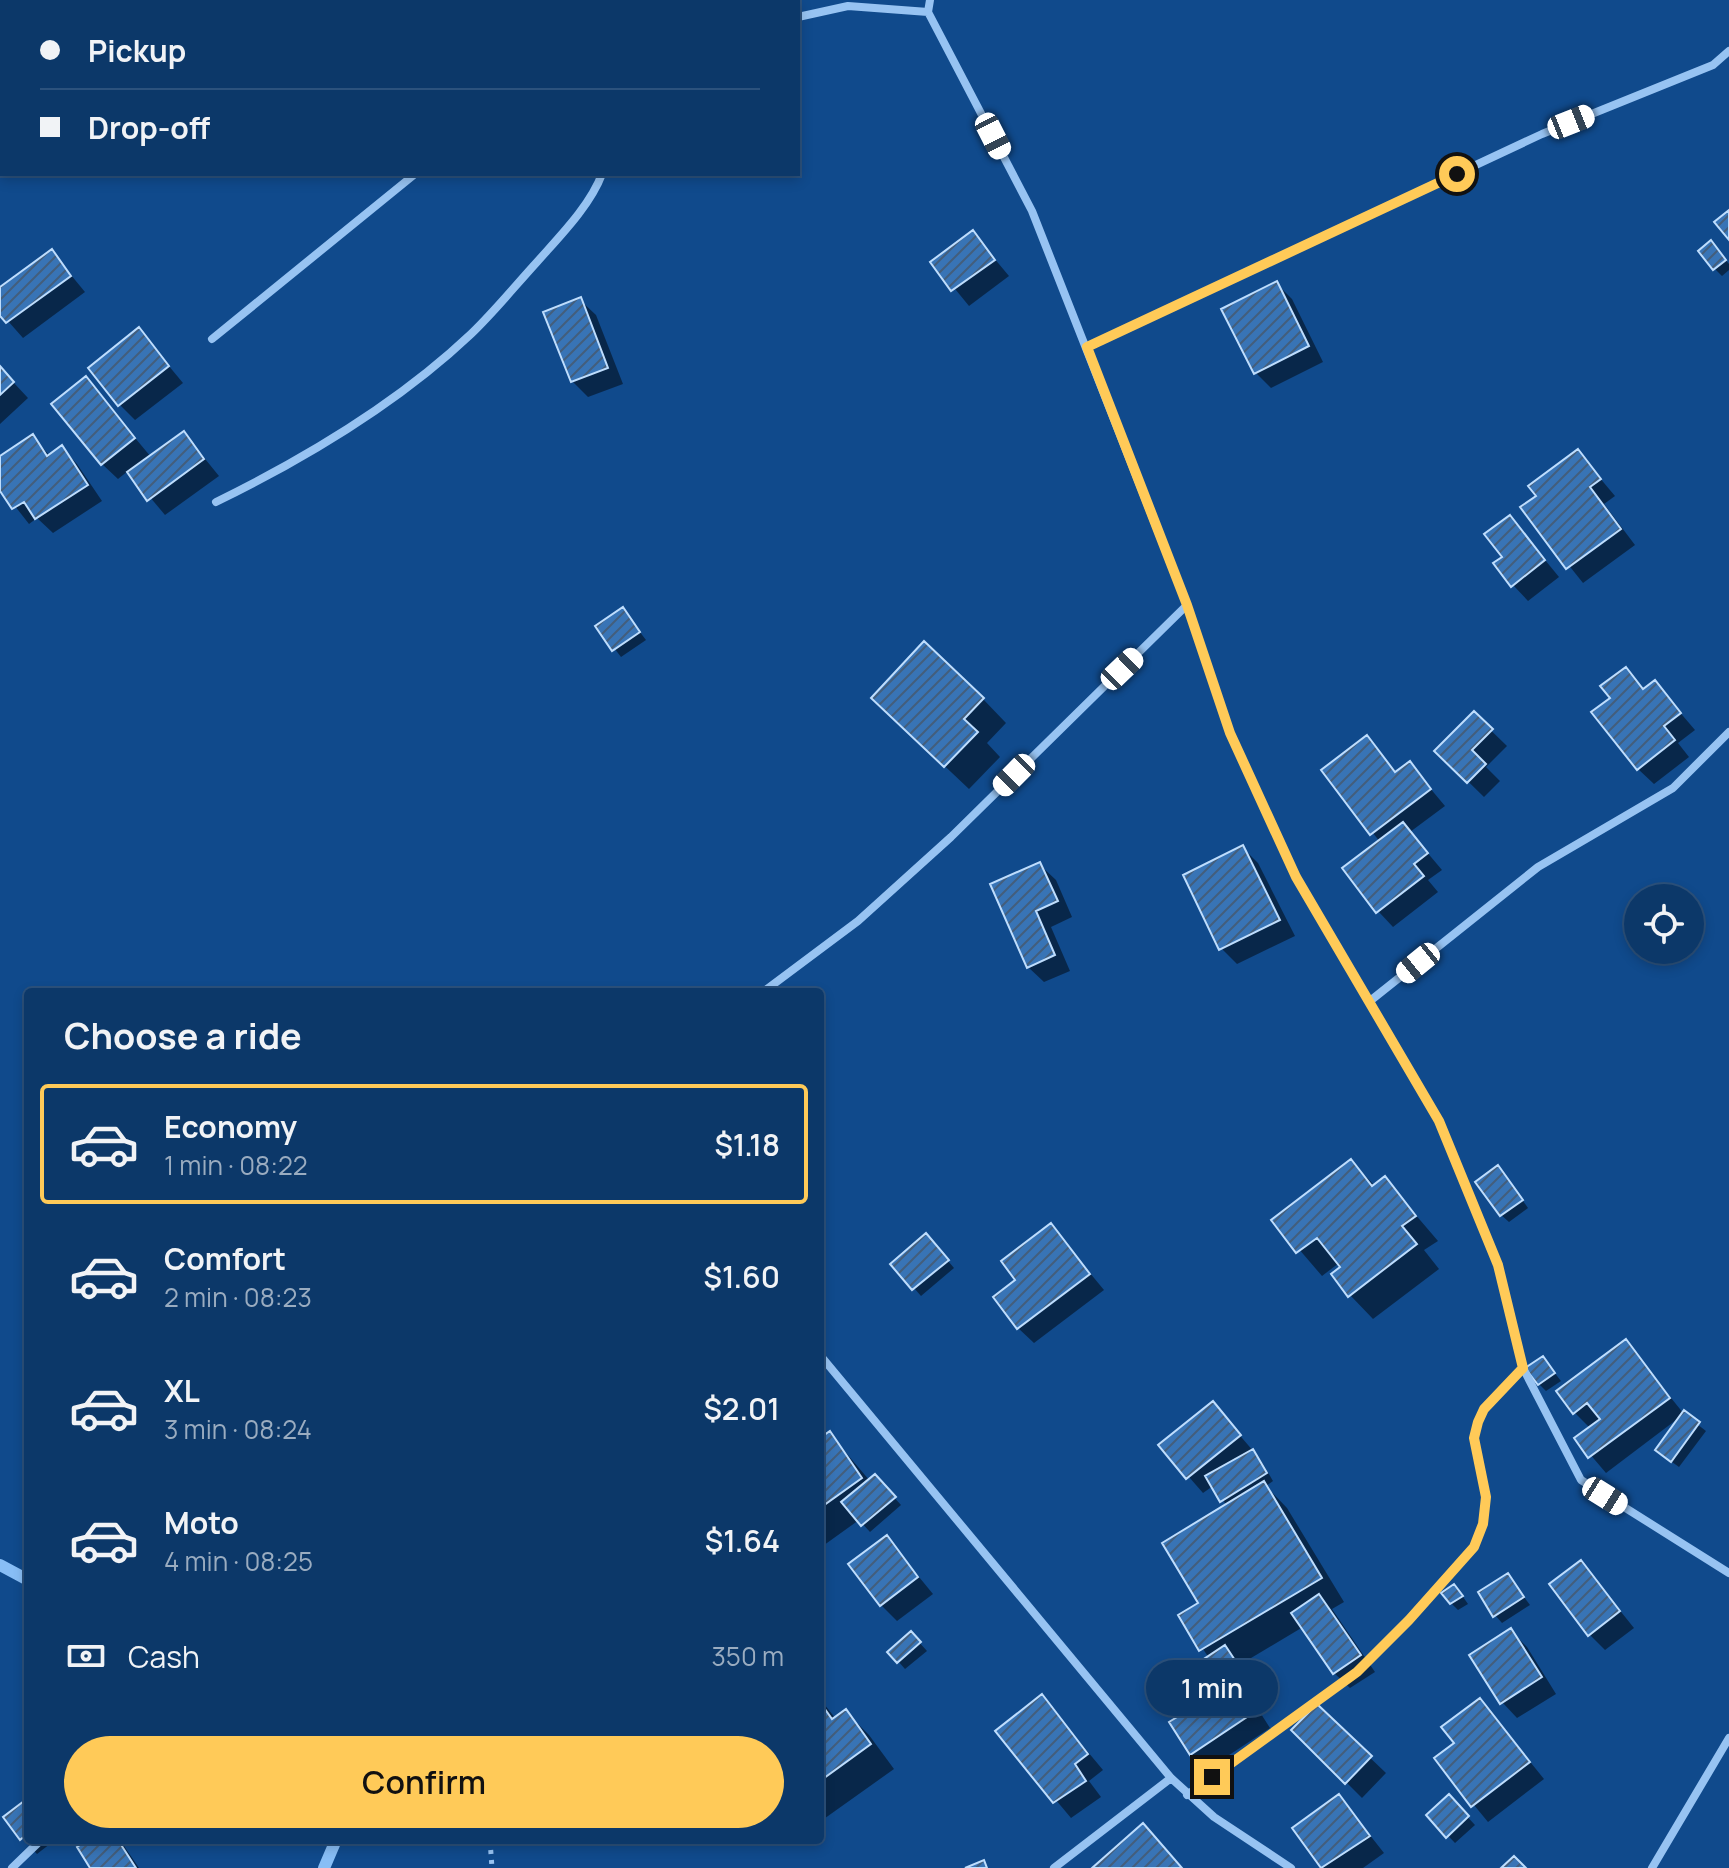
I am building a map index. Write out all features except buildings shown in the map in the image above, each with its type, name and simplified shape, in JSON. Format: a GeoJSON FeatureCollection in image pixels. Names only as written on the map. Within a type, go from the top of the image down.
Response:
{"type":"FeatureCollection","features":[{"type":"Feature","properties":{"kind":"street"},"geometry":{"type":"LineString","coordinates":[[930,0],[928,12],[1032,211],[1187,605],[1230,733],[1296,877],[1439,1121],[1498,1265],[1523,1368],[1581,1480],[1729,1573]]}},
{"type":"Feature","properties":{"kind":"street"},"geometry":{"type":"LineString","coordinates":[[800,17],[848,6],[928,12]]}},
{"type":"Feature","properties":{"kind":"street"},"geometry":{"type":"LineString","coordinates":[[1087,347],[1542,134],[1713,65],[1729,51]]}},
{"type":"Feature","properties":{"kind":"street"},"geometry":{"type":"LineString","coordinates":[[212,339],[413,176]]}},
{"type":"Feature","properties":{"kind":"street"},"geometry":{"type":"LineString","coordinates":[[216,502],[256,482],[381,408],[471,334],[546,251],[597,188],[601,176]]}},
{"type":"Feature","properties":{"kind":"street"},"geometry":{"type":"LineString","coordinates":[[768,988],[858,921],[940,848],[1187,605]]}},
{"type":"Feature","properties":{"kind":"street"},"geometry":{"type":"LineString","coordinates":[[1370,1001],[1538,867],[1673,788],[1729,732]]}},
{"type":"Feature","properties":{"kind":"street"},"geometry":{"type":"LineString","coordinates":[[824,1360],[1171,1778],[1187,1795],[1291,1868]]}},
{"type":"Feature","properties":{"kind":"street"},"geometry":{"type":"LineString","coordinates":[[1187,1795],[1357,1672],[1409,1620],[1474,1547],[1483,1524],[1486,1497],[1474,1438],[1478,1422],[1484,1409],[1523,1368]]}},
{"type":"Feature","properties":{"kind":"street"},"geometry":{"type":"LineString","coordinates":[[1652,1868],[1729,1738]]}},
{"type":"Feature","properties":{"kind":"street"},"geometry":{"type":"LineString","coordinates":[[1054,1868],[1171,1778]]}},
{"type":"Feature","properties":{"kind":"street"},"geometry":{"type":"LineString","coordinates":[[12,1868],[37,1844]]}},
{"type":"Feature","properties":{"kind":"path"},"geometry":{"type":"LineString","coordinates":[[490,1844],[492,1868]]}},
{"type":"Feature","properties":{"kind":"waterway"},"geometry":{"type":"LineString","coordinates":[[0,1565],[24,1578]]}},
{"type":"Feature","properties":{"kind":"waterway"},"geometry":{"type":"LineString","coordinates":[[324,1868],[334,1844]]}},
{"type":"Feature","properties":{"kind":"route"},"geometry":{"type":"LineString","coordinates":[[1212,1777],[1357,1672],[1409,1620],[1474,1547],[1483,1524],[1486,1497],[1474,1438],[1478,1422],[1484,1409],[1523,1368],[1498,1265],[1439,1121],[1296,877],[1230,733],[1187,605],[1087,347],[1457,174]]}}]}
